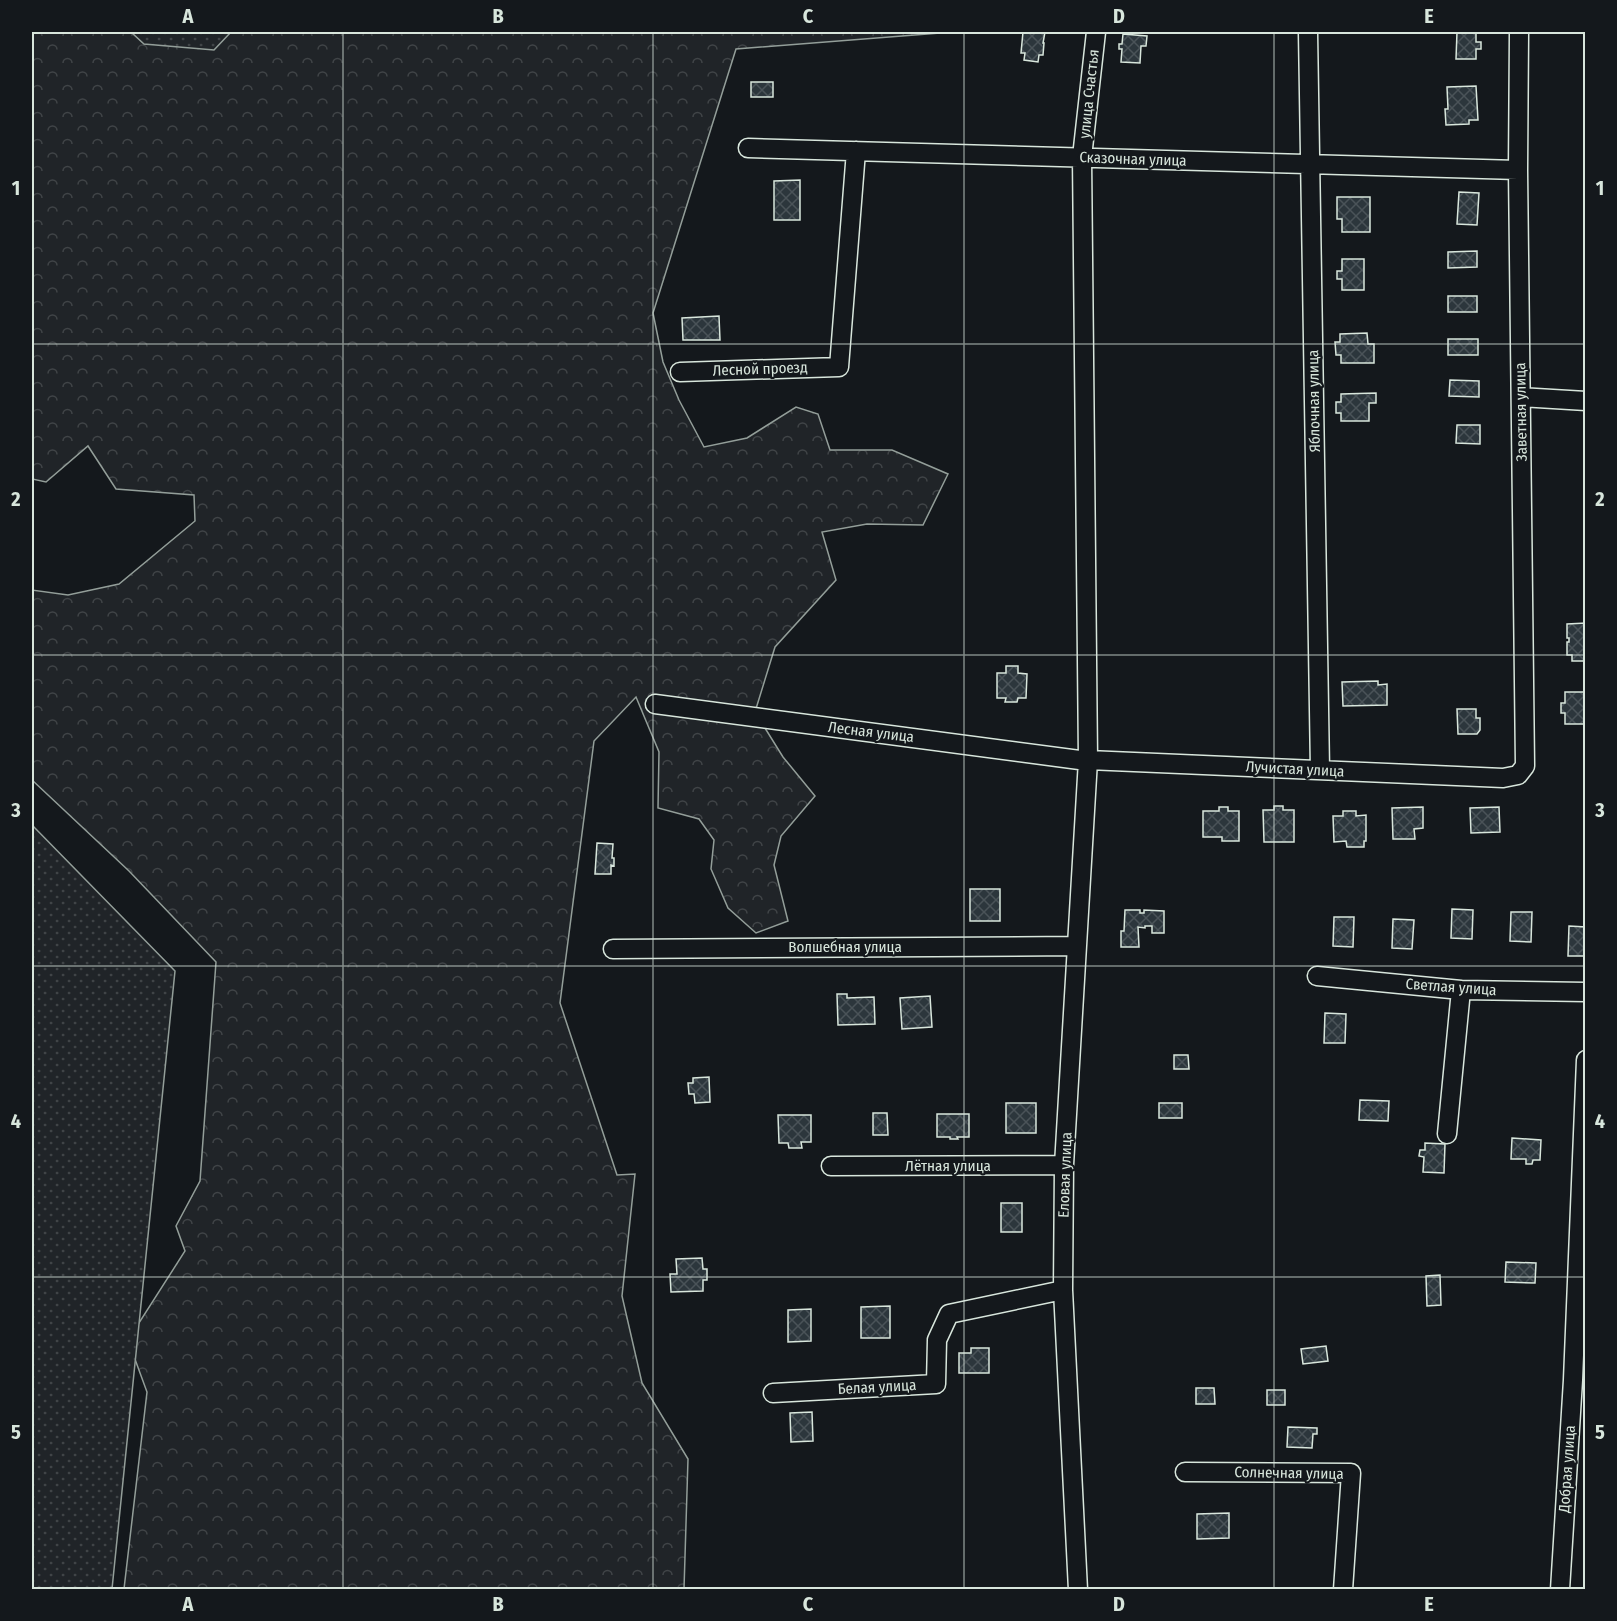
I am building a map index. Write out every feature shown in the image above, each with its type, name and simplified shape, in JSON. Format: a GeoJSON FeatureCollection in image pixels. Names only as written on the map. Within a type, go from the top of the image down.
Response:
{"type":"FeatureCollection","features":[{"type":"Feature","properties":{"kind":"street","name":"улица Счастья"},"geometry":{"type":"LineString","coordinates":[[1087,760],[1082,157],[1096,32]]}},
{"type":"Feature","properties":{"kind":"street","name":"Яблочная улица"},"geometry":{"type":"LineString","coordinates":[[1308,32],[1320,770]]}},
{"type":"Feature","properties":{"kind":"street","name":"Заветная улица"},"geometry":{"type":"LineString","coordinates":[[1503,778],[1518,775],[1525,766],[1518,170],[1519,32]]}},
{"type":"Feature","properties":{"kind":"street","name":"Сказочная улица"},"geometry":{"type":"LineString","coordinates":[[748,148],[1518,170]]}},
{"type":"Feature","properties":{"kind":"street","name":"Лесной проезд"},"geometry":{"type":"LineString","coordinates":[[680,372],[839,367],[856,151]]}},
{"type":"Feature","properties":{"kind":"street"},"geometry":{"type":"LineString","coordinates":[[1521,397],[1586,401]]}},
{"type":"Feature","properties":{"kind":"street","name":"Лесная улица"},"geometry":{"type":"LineString","coordinates":[[655,704],[1087,760]]}},
{"type":"Feature","properties":{"kind":"street","name":"Лучистая улица"},"geometry":{"type":"LineString","coordinates":[[1087,760],[1503,778]]}},
{"type":"Feature","properties":{"kind":"street","name":"Еловая улица"},"geometry":{"type":"LineString","coordinates":[[1078,1590],[1063,1290],[1064,1165],[1087,760]]}},
{"type":"Feature","properties":{"kind":"street","name":"Волшебная улица"},"geometry":{"type":"LineString","coordinates":[[613,949],[1077,946]]}},
{"type":"Feature","properties":{"kind":"street","name":"Светлая улица"},"geometry":{"type":"LineString","coordinates":[[1317,976],[1461,990],[1586,992]]}},
{"type":"Feature","properties":{"kind":"street"},"geometry":{"type":"LineString","coordinates":[[1447,1134],[1461,990]]}},
{"type":"Feature","properties":{"kind":"street","name":"Добрая улица"},"geometry":{"type":"LineString","coordinates":[[1560,1590],[1579,1380],[1586,1060]]}},
{"type":"Feature","properties":{"kind":"street","name":"Лётная улица"},"geometry":{"type":"LineString","coordinates":[[831,1166],[1064,1165]]}},
{"type":"Feature","properties":{"kind":"street","name":"Белая улица"},"geometry":{"type":"LineString","coordinates":[[772,1393],[936,1384],[937,1340],[949,1314],[1063,1290]]}},
{"type":"Feature","properties":{"kind":"street","name":"Солнечная улица"},"geometry":{"type":"LineString","coordinates":[[1185,1472],[1351,1473],[1343,1590]]}},
{"type":"Feature","properties":{"kind":"green space"},"geometry":{"type":"Polygon","coordinates":[[[32,32],[131,32],[145,44],[231,32],[953,32],[736,49],[653,313],[663,362],[679,400],[704,447],[747,438],[796,407],[818,414],[830,450],[892,450],[948,474],[923,525],[867,524],[822,532],[836,580],[775,647],[755,712],[783,757],[815,796],[781,836],[774,865],[788,921],[756,933],[728,908],[711,869],[714,840],[699,819],[658,808],[659,752],[636,697],[594,741],[560,1003],[617,1175],[635,1174],[622,1296],[642,1383],[688,1459],[684,1589],[124,1589],[147,1392],[128,1340],[185,1251],[176,1226],[200,1181],[216,962],[129,871],[32,780],[32,590],[68,595],[119,584],[195,521],[194,495],[116,489],[88,446],[46,482],[32,479],[32,32]]]}},
{"type":"Feature","properties":{"kind":"green space"},"geometry":{"type":"Polygon","coordinates":[[[131,32],[231,32],[214,50],[144,44],[131,32]]]}},
{"type":"Feature","properties":{"kind":"green space"},"geometry":{"type":"Polygon","coordinates":[[[32,825],[175,971],[112,1589],[32,1589],[32,825]]]}},
{"type":"Feature","properties":{"kind":"building"},"geometry":{"type":"Polygon","coordinates":[[[1023,32],[1045,32],[1043,55],[1039,55],[1038,62],[1024,60],[1025,53],[1021,53],[1023,32]]]}},
{"type":"Feature","properties":{"kind":"building"},"geometry":{"type":"Polygon","coordinates":[[[1457,32],[1476,32],[1476,42],[1481,42],[1481,49],[1476,49],[1476,59],[1456,59],[1457,32]]]}},
{"type":"Feature","properties":{"kind":"building"},"geometry":{"type":"Polygon","coordinates":[[[1123,34],[1147,36],[1146,46],[1141,46],[1140,63],[1121,62],[1122,49],[1119,49],[1119,44],[1122,44],[1123,34]]]}},
{"type":"Feature","properties":{"kind":"building"},"geometry":{"type":"Polygon","coordinates":[[[751,82],[773,82],[773,97],[751,97],[751,82]]]}},
{"type":"Feature","properties":{"kind":"building"},"geometry":{"type":"Polygon","coordinates":[[[1476,86],[1478,120],[1469,120],[1469,124],[1446,125],[1447,87],[1476,86]]]}},
{"type":"Feature","properties":{"kind":"building"},"geometry":{"type":"Polygon","coordinates":[[[800,180],[800,220],[774,220],[774,181],[800,180]]]}},
{"type":"Feature","properties":{"kind":"building"},"geometry":{"type":"Polygon","coordinates":[[[1459,192],[1479,193],[1477,225],[1457,224],[1459,192]]]}},
{"type":"Feature","properties":{"kind":"building"},"geometry":{"type":"Polygon","coordinates":[[[1337,197],[1370,197],[1370,232],[1342,232],[1342,219],[1337,219],[1337,197]]]}},
{"type":"Feature","properties":{"kind":"building"},"geometry":{"type":"Polygon","coordinates":[[[1477,251],[1477,267],[1448,268],[1448,252],[1477,251]]]}},
{"type":"Feature","properties":{"kind":"building"},"geometry":{"type":"Polygon","coordinates":[[[1342,259],[1364,259],[1364,290],[1342,290],[1342,279],[1337,279],[1337,271],[1342,271],[1342,259]]]}},
{"type":"Feature","properties":{"kind":"building"},"geometry":{"type":"Polygon","coordinates":[[[1448,296],[1477,296],[1477,312],[1448,312],[1448,296]]]}},
{"type":"Feature","properties":{"kind":"building"},"geometry":{"type":"Polygon","coordinates":[[[719,316],[720,340],[683,340],[682,318],[719,316]]]}},
{"type":"Feature","properties":{"kind":"building"},"geometry":{"type":"Polygon","coordinates":[[[1367,333],[1368,344],[1374,344],[1374,363],[1341,363],[1341,355],[1336,355],[1335,342],[1340,342],[1340,334],[1367,333]]]}},
{"type":"Feature","properties":{"kind":"building"},"geometry":{"type":"Polygon","coordinates":[[[1448,339],[1478,339],[1478,355],[1448,355],[1448,339]]]}},
{"type":"Feature","properties":{"kind":"building"},"geometry":{"type":"Polygon","coordinates":[[[1450,380],[1479,381],[1479,397],[1449,396],[1450,380]]]}},
{"type":"Feature","properties":{"kind":"building"},"geometry":{"type":"Polygon","coordinates":[[[1376,393],[1376,403],[1369,403],[1369,421],[1341,421],[1341,413],[1336,413],[1336,402],[1341,402],[1341,394],[1376,393]]]}},
{"type":"Feature","properties":{"kind":"building"},"geometry":{"type":"Polygon","coordinates":[[[1457,425],[1480,425],[1480,444],[1456,443],[1457,425]]]}},
{"type":"Feature","properties":{"kind":"building"},"geometry":{"type":"Polygon","coordinates":[[[1586,623],[1586,661],[1572,661],[1572,655],[1567,655],[1569,638],[1567,638],[1567,624],[1586,623]]]}},
{"type":"Feature","properties":{"kind":"building"},"geometry":{"type":"Polygon","coordinates":[[[1006,666],[1018,666],[1018,673],[1027,674],[1026,698],[1018,698],[1017,702],[1005,702],[1006,698],[997,698],[997,673],[1006,673],[1006,666]]]}},
{"type":"Feature","properties":{"kind":"building"},"geometry":{"type":"Polygon","coordinates":[[[1378,681],[1378,685],[1387,684],[1387,705],[1343,706],[1342,682],[1378,681]]]}},
{"type":"Feature","properties":{"kind":"building"},"geometry":{"type":"Polygon","coordinates":[[[1565,692],[1586,692],[1586,724],[1565,724],[1565,713],[1561,713],[1561,703],[1565,703],[1565,692]]]}},
{"type":"Feature","properties":{"kind":"building"},"geometry":{"type":"Polygon","coordinates":[[[1457,709],[1476,709],[1476,718],[1480,718],[1480,730],[1477,734],[1458,734],[1457,709]]]}},
{"type":"Feature","properties":{"kind":"building"},"geometry":{"type":"Polygon","coordinates":[[[1274,806],[1283,806],[1283,810],[1294,810],[1294,842],[1264,842],[1263,810],[1274,810],[1274,806]]]}},
{"type":"Feature","properties":{"kind":"building"},"geometry":{"type":"Polygon","coordinates":[[[1219,807],[1228,807],[1228,811],[1239,811],[1239,841],[1222,841],[1222,837],[1203,837],[1203,811],[1219,811],[1219,807]]]}},
{"type":"Feature","properties":{"kind":"building"},"geometry":{"type":"Polygon","coordinates":[[[1423,807],[1423,828],[1414,829],[1415,839],[1393,839],[1392,808],[1423,807]]]}},
{"type":"Feature","properties":{"kind":"building"},"geometry":{"type":"Polygon","coordinates":[[[1499,807],[1500,832],[1471,833],[1470,808],[1499,807]]]}},
{"type":"Feature","properties":{"kind":"building"},"geometry":{"type":"Polygon","coordinates":[[[1343,811],[1356,811],[1356,816],[1366,815],[1364,847],[1347,847],[1346,841],[1334,842],[1333,816],[1343,816],[1343,811]]]}},
{"type":"Feature","properties":{"kind":"building"},"geometry":{"type":"Polygon","coordinates":[[[597,843],[613,844],[614,866],[611,865],[611,874],[595,874],[597,843]]]}},
{"type":"Feature","properties":{"kind":"building"},"geometry":{"type":"Polygon","coordinates":[[[970,889],[1000,889],[1000,921],[970,921],[970,889]]]}},
{"type":"Feature","properties":{"kind":"building"},"geometry":{"type":"Polygon","coordinates":[[[1452,909],[1473,910],[1472,939],[1451,938],[1452,909]]]}},
{"type":"Feature","properties":{"kind":"building"},"geometry":{"type":"Polygon","coordinates":[[[1125,910],[1140,910],[1140,913],[1144,913],[1144,910],[1164,911],[1164,933],[1152,933],[1152,926],[1138,927],[1139,947],[1121,947],[1125,910]]]}},
{"type":"Feature","properties":{"kind":"building"},"geometry":{"type":"Polygon","coordinates":[[[1511,912],[1532,912],[1531,942],[1510,941],[1511,912]]]}},
{"type":"Feature","properties":{"kind":"building"},"geometry":{"type":"Polygon","coordinates":[[[1334,917],[1354,917],[1353,947],[1333,946],[1334,917]]]}},
{"type":"Feature","properties":{"kind":"building"},"geometry":{"type":"Polygon","coordinates":[[[1393,919],[1414,920],[1412,949],[1392,948],[1393,919]]]}},
{"type":"Feature","properties":{"kind":"building"},"geometry":{"type":"Polygon","coordinates":[[[1569,926],[1586,927],[1586,956],[1568,956],[1569,926]]]}},
{"type":"Feature","properties":{"kind":"building"},"geometry":{"type":"Polygon","coordinates":[[[837,994],[847,994],[847,998],[874,997],[875,1024],[838,1025],[837,994]]]}},
{"type":"Feature","properties":{"kind":"building"},"geometry":{"type":"Polygon","coordinates":[[[930,996],[932,1027],[902,1029],[900,998],[930,996]]]}},
{"type":"Feature","properties":{"kind":"building"},"geometry":{"type":"Polygon","coordinates":[[[1325,1013],[1346,1014],[1345,1043],[1324,1043],[1325,1013]]]}},
{"type":"Feature","properties":{"kind":"building"},"geometry":{"type":"Polygon","coordinates":[[[1174,1055],[1188,1055],[1189,1069],[1174,1069],[1174,1055]]]}},
{"type":"Feature","properties":{"kind":"building"},"geometry":{"type":"Polygon","coordinates":[[[709,1077],[710,1102],[695,1103],[694,1094],[689,1094],[688,1083],[693,1083],[693,1078],[709,1077]]]}},
{"type":"Feature","properties":{"kind":"building"},"geometry":{"type":"Polygon","coordinates":[[[1360,1100],[1389,1101],[1388,1121],[1359,1120],[1360,1100]]]}},
{"type":"Feature","properties":{"kind":"building"},"geometry":{"type":"Polygon","coordinates":[[[1006,1103],[1036,1103],[1036,1133],[1006,1133],[1006,1103]]]}},
{"type":"Feature","properties":{"kind":"building"},"geometry":{"type":"Polygon","coordinates":[[[1159,1103],[1182,1103],[1182,1118],[1159,1118],[1159,1103]]]}},
{"type":"Feature","properties":{"kind":"building"},"geometry":{"type":"Polygon","coordinates":[[[873,1113],[887,1113],[888,1135],[873,1135],[873,1113]]]}},
{"type":"Feature","properties":{"kind":"building"},"geometry":{"type":"Polygon","coordinates":[[[937,1114],[969,1114],[969,1137],[950,1139],[950,1137],[937,1137],[937,1114]]]}},
{"type":"Feature","properties":{"kind":"building"},"geometry":{"type":"Polygon","coordinates":[[[778,1115],[811,1115],[811,1142],[801,1142],[802,1148],[789,1148],[788,1143],[779,1143],[778,1115]]]}},
{"type":"Feature","properties":{"kind":"building"},"geometry":{"type":"Polygon","coordinates":[[[1512,1138],[1541,1140],[1540,1160],[1533,1160],[1532,1164],[1526,1164],[1526,1159],[1511,1159],[1512,1138]]]}},
{"type":"Feature","properties":{"kind":"building"},"geometry":{"type":"Polygon","coordinates":[[[1425,1143],[1445,1144],[1444,1173],[1423,1172],[1424,1157],[1419,1156],[1420,1150],[1425,1150],[1425,1143]]]}},
{"type":"Feature","properties":{"kind":"building"},"geometry":{"type":"Polygon","coordinates":[[[1001,1203],[1022,1203],[1022,1232],[1001,1232],[1001,1203]]]}},
{"type":"Feature","properties":{"kind":"building"},"geometry":{"type":"Polygon","coordinates":[[[702,1258],[703,1269],[707,1269],[707,1280],[703,1280],[703,1291],[671,1292],[670,1274],[677,1274],[676,1259],[702,1258]]]}},
{"type":"Feature","properties":{"kind":"building"},"geometry":{"type":"Polygon","coordinates":[[[1506,1262],[1536,1263],[1535,1283],[1505,1282],[1506,1262]]]}},
{"type":"Feature","properties":{"kind":"building"},"geometry":{"type":"Polygon","coordinates":[[[1440,1275],[1441,1305],[1427,1306],[1426,1276],[1440,1275]]]}},
{"type":"Feature","properties":{"kind":"building"},"geometry":{"type":"Polygon","coordinates":[[[890,1306],[890,1338],[861,1338],[861,1307],[890,1306]]]}},
{"type":"Feature","properties":{"kind":"building"},"geometry":{"type":"Polygon","coordinates":[[[811,1309],[811,1341],[788,1342],[788,1310],[811,1309]]]}},
{"type":"Feature","properties":{"kind":"building"},"geometry":{"type":"Polygon","coordinates":[[[1326,1346],[1328,1361],[1303,1364],[1301,1349],[1326,1346]]]}},
{"type":"Feature","properties":{"kind":"building"},"geometry":{"type":"Polygon","coordinates":[[[971,1348],[989,1348],[989,1373],[959,1373],[959,1353],[971,1353],[971,1348]]]}},
{"type":"Feature","properties":{"kind":"building"},"geometry":{"type":"Polygon","coordinates":[[[1196,1388],[1214,1388],[1215,1404],[1196,1404],[1196,1388]]]}},
{"type":"Feature","properties":{"kind":"building"},"geometry":{"type":"Polygon","coordinates":[[[1267,1390],[1285,1390],[1285,1405],[1267,1405],[1267,1390]]]}},
{"type":"Feature","properties":{"kind":"building"},"geometry":{"type":"Polygon","coordinates":[[[812,1412],[813,1441],[791,1442],[790,1413],[812,1412]]]}},
{"type":"Feature","properties":{"kind":"building"},"geometry":{"type":"Polygon","coordinates":[[[1288,1427],[1317,1428],[1317,1434],[1313,1434],[1312,1448],[1287,1447],[1288,1427]]]}},
{"type":"Feature","properties":{"kind":"building"},"geometry":{"type":"Polygon","coordinates":[[[1229,1513],[1229,1538],[1197,1539],[1197,1514],[1229,1513]]]}}]}
